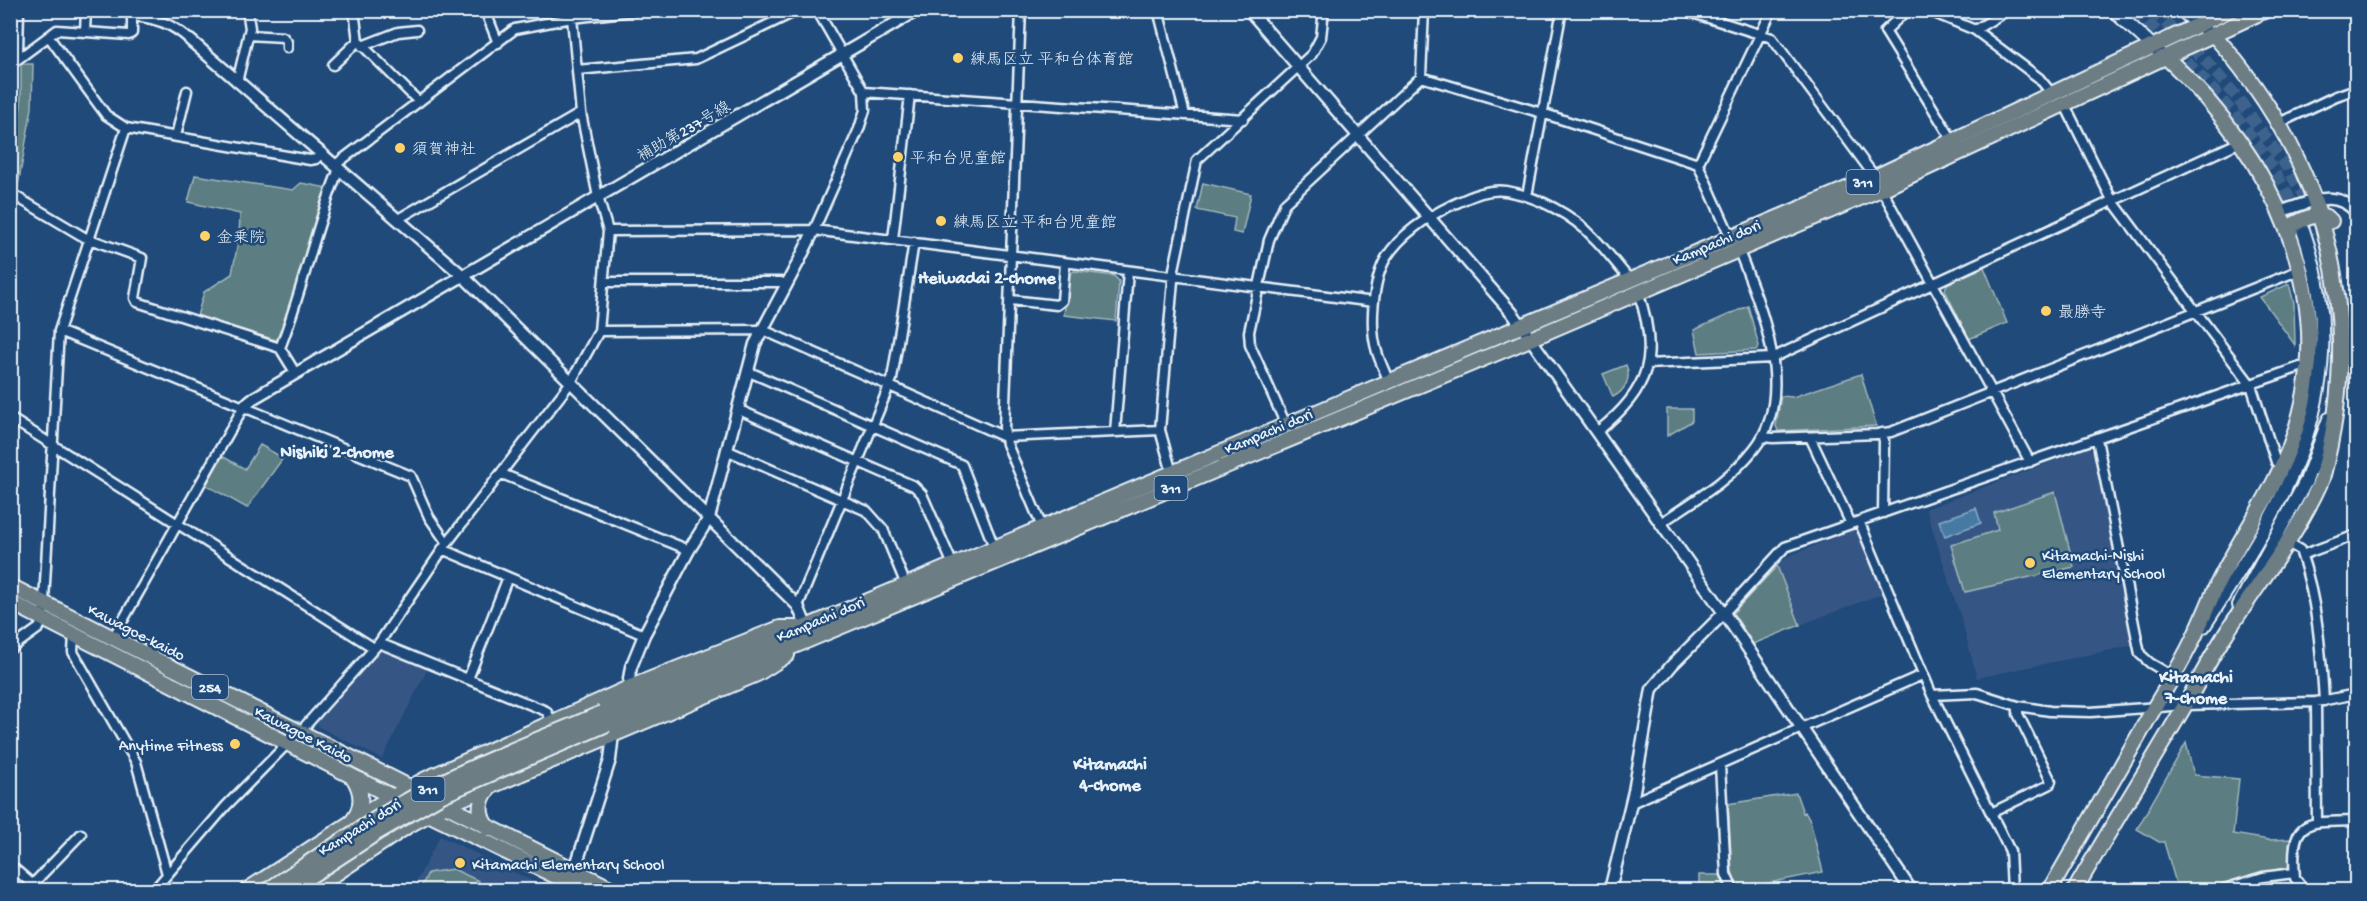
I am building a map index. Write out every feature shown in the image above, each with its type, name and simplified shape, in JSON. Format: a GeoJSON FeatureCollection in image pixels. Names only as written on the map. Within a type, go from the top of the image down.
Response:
{"type":"FeatureCollection","features":[{"type":"Feature","properties":{"kind":"main road"},"geometry":{"type":"LineString","coordinates":[[2050,891],[2174,677],[2218,583],[2258,514],[2282,465],[2299,420],[2308,368],[2308,316],[2300,270],[2281,211],[2264,178],[2224,119],[2187,77],[2167,58],[2152,48],[2113,10]]}},
{"type":"Feature","properties":{"kind":"main road"},"geometry":{"type":"LineString","coordinates":[[2075,891],[2225,635],[2255,573],[2306,482],[2324,436],[2332,404],[2338,356],[2338,313],[2321,198],[2301,156],[2255,85],[2214,35],[2181,10]]}},
{"type":"Feature","properties":{"kind":"main road","name":"Kampachi dori"},"geometry":{"type":"LineString","coordinates":[[1878,183],[1953,141],[2230,10]]}},
{"type":"Feature","properties":{"kind":"main road","name":"Kampachi dori"},"geometry":{"type":"LineString","coordinates":[[289,891],[378,832],[442,795],[810,633],[1531,338],[1634,286],[2065,105],[2266,10]]}},
{"type":"Feature","properties":{"kind":"main road"},"geometry":{"type":"LineString","coordinates":[[2225,635],[2288,543],[2321,480],[2338,435],[2347,402],[2355,346],[2349,287],[2343,257],[2324,223],[2326,216],[2318,214],[2292,225],[2289,234]]}},
{"type":"Feature","properties":{"kind":"main road"},"geometry":{"type":"LineString","coordinates":[[2188,651],[2267,524],[2293,473],[2308,436],[2319,393],[2323,334],[2318,282],[2303,230]]}},
{"type":"Feature","properties":{"kind":"main road","name":"Kampachi dori"},"geometry":{"type":"LineString","coordinates":[[810,633],[906,585],[994,547],[1522,326],[1634,286]]}},
{"type":"Feature","properties":{"kind":"main road","name":"Kawagoe-kaido"},"geometry":{"type":"LineString","coordinates":[[10,586],[409,788]]}},
{"type":"Feature","properties":{"kind":"main road","name":"Kawagoe Kaido"},"geometry":{"type":"LineString","coordinates":[[10,602],[353,777],[572,882],[614,891]]}},
{"type":"Feature","properties":{"kind":"main road"},"geometry":{"type":"LineString","coordinates":[[248,891],[393,796],[500,744],[633,686],[780,628],[810,633]]}},
{"type":"Feature","properties":{"kind":"main road","name":"Kampachi dori"},"geometry":{"type":"LineString","coordinates":[[268,891],[366,825],[434,786],[478,765],[607,724]]}},
{"type":"Feature","properties":{"kind":"main road"},"geometry":{"type":"LineString","coordinates":[[311,891],[430,813],[518,774],[607,724]]}},
{"type":"Feature","properties":{"kind":"main road"},"geometry":{"type":"LineString","coordinates":[[500,744],[493,754],[494,767],[500,773],[518,774]]}},
{"type":"Feature","properties":{"kind":"main road"},"geometry":{"type":"LineString","coordinates":[[352,822],[361,805],[359,787],[353,777]]}},
{"type":"Feature","properties":{"kind":"main road"},"geometry":{"type":"LineString","coordinates":[[488,828],[482,817],[481,801],[486,791],[494,784]]}},
{"type":"Feature","properties":{"kind":"main road","name":"Kawagoe Kaido"},"geometry":{"type":"LineString","coordinates":[[409,788],[488,828],[584,891]]}},
{"type":"Feature","properties":{"kind":"main road"},"geometry":{"type":"LineString","coordinates":[[332,835],[351,864]]}},
{"type":"Feature","properties":{"kind":"street"},"geometry":{"type":"LineString","coordinates":[[18,55],[19,10]]}},
{"type":"Feature","properties":{"kind":"street"},"geometry":{"type":"LineString","coordinates":[[84,32],[86,10]]}},
{"type":"Feature","properties":{"kind":"street"},"geometry":{"type":"LineString","coordinates":[[237,82],[248,35],[247,10]]}},
{"type":"Feature","properties":{"kind":"street"},"geometry":{"type":"LineString","coordinates":[[354,10],[360,44],[418,102]]}},
{"type":"Feature","properties":{"kind":"street"},"geometry":{"type":"LineString","coordinates":[[485,10],[498,43]]}},
{"type":"Feature","properties":{"kind":"street"},"geometry":{"type":"LineString","coordinates":[[280,348],[296,309],[337,167],[515,29],[571,14],[641,10]]}},
{"type":"Feature","properties":{"kind":"street"},"geometry":{"type":"LineString","coordinates":[[577,70],[696,59],[798,10]]}},
{"type":"Feature","properties":{"kind":"street"},"geometry":{"type":"LineString","coordinates":[[633,686],[629,679],[644,635],[689,550],[709,518],[755,344],[814,230],[859,129],[865,110],[864,92],[816,10]]}},
{"type":"Feature","properties":{"kind":"street","name":"補助第237号線"},"geometry":{"type":"LineString","coordinates":[[244,406],[252,399],[918,10]]}},
{"type":"Feature","properties":{"kind":"street"},"geometry":{"type":"LineString","coordinates":[[1158,10],[1185,115]]}},
{"type":"Feature","properties":{"kind":"street"},"geometry":{"type":"LineString","coordinates":[[1249,10],[1522,326],[1724,613],[1911,891]]}},
{"type":"Feature","properties":{"kind":"street"},"geometry":{"type":"LineString","coordinates":[[1172,473],[1160,430],[1173,278],[1197,160],[1312,54],[1323,31],[1324,10]]}},
{"type":"Feature","properties":{"kind":"street"},"geometry":{"type":"LineString","coordinates":[[1286,425],[1250,345],[1249,332],[1269,240],[1285,203],[1421,77],[1424,10]]}},
{"type":"Feature","properties":{"kind":"street"},"geometry":{"type":"LineString","coordinates":[[1527,196],[1562,10]]}},
{"type":"Feature","properties":{"kind":"street"},"geometry":{"type":"LineString","coordinates":[[1683,10],[1772,38],[1878,183],[2030,462]]}},
{"type":"Feature","properties":{"kind":"street"},"geometry":{"type":"LineString","coordinates":[[1698,164],[1772,10]]}},
{"type":"Feature","properties":{"kind":"street"},"geometry":{"type":"LineString","coordinates":[[1907,10],[1885,31],[1953,141]]}},
{"type":"Feature","properties":{"kind":"street"},"geometry":{"type":"LineString","coordinates":[[1927,10],[1975,30],[2039,78],[2053,95]]}},
{"type":"Feature","properties":{"kind":"street"},"geometry":{"type":"LineString","coordinates":[[1975,30],[2008,10]]}},
{"type":"Feature","properties":{"kind":"street"},"geometry":{"type":"LineString","coordinates":[[1023,11],[1004,428],[1005,437],[1042,527]]}},
{"type":"Feature","properties":{"kind":"street"},"geometry":{"type":"LineString","coordinates":[[10,65],[18,55],[57,30],[129,35],[132,33],[132,13],[165,22],[179,30],[463,276],[798,606],[810,633]]}},
{"type":"Feature","properties":{"kind":"street"},"geometry":{"type":"LineString","coordinates":[[299,733],[376,645],[444,546],[571,382],[599,331],[608,231],[598,197],[581,113],[571,14]]}},
{"type":"Feature","properties":{"kind":"street"},"geometry":{"type":"LineString","coordinates":[[333,65],[360,44],[398,32],[417,30]]}},
{"type":"Feature","properties":{"kind":"street"},"geometry":{"type":"LineString","coordinates":[[248,35],[283,37],[287,42],[287,48]]}},
{"type":"Feature","properties":{"kind":"street"},"geometry":{"type":"LineString","coordinates":[[49,36],[106,115],[126,128],[310,160],[316,159],[321,154]]}},
{"type":"Feature","properties":{"kind":"street"},"geometry":{"type":"LineString","coordinates":[[1421,77],[1542,113],[1698,164],[1760,303],[1772,358],[1773,403],[1756,448],[1736,469],[1661,523]]}},
{"type":"Feature","properties":{"kind":"street"},"geometry":{"type":"LineString","coordinates":[[2281,122],[2356,89]]}},
{"type":"Feature","properties":{"kind":"street"},"geometry":{"type":"LineString","coordinates":[[176,136],[187,92]]}},
{"type":"Feature","properties":{"kind":"street"},"geometry":{"type":"LineString","coordinates":[[864,92],[1243,119]]}},
{"type":"Feature","properties":{"kind":"street"},"geometry":{"type":"LineString","coordinates":[[893,239],[910,95]]}},
{"type":"Feature","properties":{"kind":"street"},"geometry":{"type":"LineString","coordinates":[[2065,105],[2112,200],[2250,385],[2276,462],[2282,465]]}},
{"type":"Feature","properties":{"kind":"street"},"geometry":{"type":"LineString","coordinates":[[398,219],[581,113]]}},
{"type":"Feature","properties":{"kind":"street"},"geometry":{"type":"LineString","coordinates":[[10,649],[39,628],[43,618],[59,331],[126,128]]}},
{"type":"Feature","properties":{"kind":"street"},"geometry":{"type":"LineString","coordinates":[[1647,364],[1772,358],[2240,142]]}},
{"type":"Feature","properties":{"kind":"street"},"geometry":{"type":"LineString","coordinates":[[1389,382],[1373,335],[1374,303],[1379,275],[1386,257],[1403,238],[1429,217],[1482,192],[1502,190],[1527,196],[1554,209],[1587,231],[1634,286],[1648,330],[1647,364],[1636,392],[1628,403],[1598,431]]}},
{"type":"Feature","properties":{"kind":"street"},"geometry":{"type":"LineString","coordinates":[[10,193],[90,240],[142,258],[135,298],[137,302],[280,348],[296,374]]}},
{"type":"Feature","properties":{"kind":"street"},"geometry":{"type":"LineString","coordinates":[[2281,211],[2321,198],[2330,198],[2344,203],[2356,213]]}},
{"type":"Feature","properties":{"kind":"street"},"geometry":{"type":"LineString","coordinates":[[608,231],[814,230],[1374,303]]}},
{"type":"Feature","properties":{"kind":"street"},"geometry":{"type":"LineString","coordinates":[[798,606],[890,387],[914,242]]}},
{"type":"Feature","properties":{"kind":"street"},"geometry":{"type":"LineString","coordinates":[[1011,300],[1057,305],[1062,301],[1065,264]]}},
{"type":"Feature","properties":{"kind":"street"},"geometry":{"type":"LineString","coordinates":[[1762,437],[1882,434],[2300,270]]}},
{"type":"Feature","properties":{"kind":"street"},"geometry":{"type":"LineString","coordinates":[[1115,432],[1128,272]]}},
{"type":"Feature","properties":{"kind":"street"},"geometry":{"type":"LineString","coordinates":[[604,282],[769,282],[787,285]]}},
{"type":"Feature","properties":{"kind":"street"},"geometry":{"type":"LineString","coordinates":[[599,331],[763,330],[1005,437],[1160,430]]}},
{"type":"Feature","properties":{"kind":"street"},"geometry":{"type":"LineString","coordinates":[[59,331],[412,477],[444,546],[508,577],[644,635]]}},
{"type":"Feature","properties":{"kind":"street"},"geometry":{"type":"LineString","coordinates":[[1610,891],[1631,803],[1652,689],[1672,665],[1785,547],[2300,367],[2308,368]]}},
{"type":"Feature","properties":{"kind":"street"},"geometry":{"type":"LineString","coordinates":[[747,371],[962,465],[994,547]]}},
{"type":"Feature","properties":{"kind":"street"},"geometry":{"type":"LineString","coordinates":[[112,638],[244,406]]}},
{"type":"Feature","properties":{"kind":"street"},"geometry":{"type":"LineString","coordinates":[[737,409],[914,486],[922,494],[953,565]]}},
{"type":"Feature","properties":{"kind":"street"},"geometry":{"type":"LineString","coordinates":[[10,418],[376,645],[546,711],[552,721]]}},
{"type":"Feature","properties":{"kind":"street"},"geometry":{"type":"LineString","coordinates":[[1882,434],[1884,441],[1883,513]]}},
{"type":"Feature","properties":{"kind":"street"},"geometry":{"type":"LineString","coordinates":[[1810,437],[1855,522],[1922,675],[2010,851],[2012,891]]}},
{"type":"Feature","properties":{"kind":"street"},"geometry":{"type":"LineString","coordinates":[[2097,439],[2140,654],[2150,663],[2174,677]]}},
{"type":"Feature","properties":{"kind":"street"},"geometry":{"type":"LineString","coordinates":[[726,450],[867,511],[879,522],[906,585]]}},
{"type":"Feature","properties":{"kind":"street"},"geometry":{"type":"LineString","coordinates":[[502,474],[689,550]]}},
{"type":"Feature","properties":{"kind":"street"},"geometry":{"type":"LineString","coordinates":[[2302,555],[2356,535]]}},
{"type":"Feature","properties":{"kind":"street"},"geometry":{"type":"LineString","coordinates":[[2288,543],[2296,546],[2302,555],[2319,635],[2317,822]]}},
{"type":"Feature","properties":{"kind":"street"},"geometry":{"type":"LineString","coordinates":[[468,679],[508,577]]}},
{"type":"Feature","properties":{"kind":"street"},"geometry":{"type":"LineString","coordinates":[[74,635],[73,652],[136,762],[166,874]]}},
{"type":"Feature","properties":{"kind":"street"},"geometry":{"type":"LineString","coordinates":[[1631,803],[1922,675]]}},
{"type":"Feature","properties":{"kind":"street"},"geometry":{"type":"LineString","coordinates":[[1932,695],[1977,693],[2018,706],[2091,712],[2185,705],[2320,701],[2356,694]]}},
{"type":"Feature","properties":{"kind":"street"},"geometry":{"type":"LineString","coordinates":[[1991,813],[2049,785],[2051,781],[2018,714],[2018,706]]}},
{"type":"Feature","properties":{"kind":"street"},"geometry":{"type":"LineString","coordinates":[[572,882],[610,760],[607,724]]}},
{"type":"Feature","properties":{"kind":"street"},"geometry":{"type":"LineString","coordinates":[[154,891],[166,874],[226,806],[287,744]]}},
{"type":"Feature","properties":{"kind":"street"},"geometry":{"type":"LineString","coordinates":[[1720,765],[1726,874],[1733,891]]}},
{"type":"Feature","properties":{"kind":"street"},"geometry":{"type":"LineString","coordinates":[[2304,891],[2295,879],[2294,873],[2297,835],[2304,825],[2317,822],[2356,821]]}},
{"type":"Feature","properties":{"kind":"street"},"geometry":{"type":"LineString","coordinates":[[10,865],[33,888],[81,834]]}},
{"type":"Feature","properties":{"kind":"street"},"geometry":{"type":"LineString","coordinates":[[2221,891],[2263,878],[2294,873]]}},
{"type":"Feature","properties":{"kind":"shaded area","name":"Kitamachi-Nishi Elementary School"},"geometry":{"type":"Polygon","coordinates":[[[2088,448],[2094,451],[2134,645],[1977,678],[1961,618],[1926,509],[2088,448]]]}},
{"type":"Feature","properties":{"kind":"shaded area"},"geometry":{"type":"Polygon","coordinates":[[[1976,508],[1981,523],[1945,536],[1939,521],[1976,508]]]}},
{"type":"Feature","properties":{"kind":"shaded area"},"geometry":{"type":"Polygon","coordinates":[[[1853,530],[1859,532],[1884,593],[1800,625],[1777,566],[1789,556],[1853,530]]]}},
{"type":"Feature","properties":{"kind":"shaded area"},"geometry":{"type":"Polygon","coordinates":[[[380,651],[428,668],[382,759],[319,727],[317,722],[380,651]]]}},
{"type":"Feature","properties":{"kind":"shaded area","name":"Kitamachi Elementary School"},"geometry":{"type":"Polygon","coordinates":[[[440,836],[550,890],[412,890],[440,836]]]}},
{"type":"Feature","properties":{"kind":"green space"},"geometry":{"type":"Polygon","coordinates":[[[21,64],[33,64],[32,108],[17,191],[11,187],[11,161],[21,105],[21,64]]]}},
{"type":"Feature","properties":{"kind":"green space"},"geometry":{"type":"Polygon","coordinates":[[[195,175],[293,190],[301,183],[328,188],[292,309],[279,341],[197,316],[204,292],[232,274],[239,237],[240,214],[188,202],[195,175]]]}},
{"type":"Feature","properties":{"kind":"green space"},"geometry":{"type":"Polygon","coordinates":[[[1203,183],[1251,194],[1242,234],[1233,232],[1235,218],[1197,210],[1203,183]]]}},
{"type":"Feature","properties":{"kind":"green space"},"geometry":{"type":"Polygon","coordinates":[[[1984,267],[2007,323],[1969,339],[1945,290],[1947,284],[1984,267]]]}},
{"type":"Feature","properties":{"kind":"green space"},"geometry":{"type":"Polygon","coordinates":[[[1074,271],[1114,276],[1119,281],[1116,321],[1064,315],[1069,274],[1074,271]]]}},
{"type":"Feature","properties":{"kind":"green space"},"geometry":{"type":"Polygon","coordinates":[[[2289,284],[2294,303],[2295,345],[2260,297],[2289,284]]]}},
{"type":"Feature","properties":{"kind":"green space"},"geometry":{"type":"Polygon","coordinates":[[[1748,306],[1759,346],[1756,350],[1699,353],[1694,330],[1748,306]]]}},
{"type":"Feature","properties":{"kind":"green space"},"geometry":{"type":"Polygon","coordinates":[[[1626,365],[1628,379],[1626,384],[1613,397],[1603,374],[1626,365]]]}},
{"type":"Feature","properties":{"kind":"green space"},"geometry":{"type":"Polygon","coordinates":[[[1861,374],[1876,426],[1778,431],[1776,426],[1781,396],[1793,397],[1861,374]]]}},
{"type":"Feature","properties":{"kind":"green space"},"geometry":{"type":"Polygon","coordinates":[[[1667,409],[1692,409],[1692,421],[1667,436],[1667,409]]]}},
{"type":"Feature","properties":{"kind":"green space"},"geometry":{"type":"Polygon","coordinates":[[[260,445],[283,458],[247,508],[206,485],[222,456],[245,469],[260,445]]]}},
{"type":"Feature","properties":{"kind":"green space"},"geometry":{"type":"Polygon","coordinates":[[[2055,492],[2074,567],[1965,592],[1951,545],[1998,530],[1994,513],[2055,492]]]}},
{"type":"Feature","properties":{"kind":"green space"},"geometry":{"type":"Polygon","coordinates":[[[1777,566],[1800,625],[1753,644],[1733,613],[1777,566]]]}},
{"type":"Feature","properties":{"kind":"green space"},"geometry":{"type":"Polygon","coordinates":[[[2186,743],[2194,775],[2239,779],[2233,834],[2269,840],[2292,839],[2290,867],[2206,890],[2178,890],[2164,842],[2159,842],[2137,829],[2186,743]]]}},
{"type":"Feature","properties":{"kind":"green space"},"geometry":{"type":"Polygon","coordinates":[[[1796,793],[1803,813],[1805,812],[1810,821],[1823,872],[1739,889],[1732,871],[1728,804],[1796,793]]]}},
{"type":"Feature","properties":{"kind":"green space"},"geometry":{"type":"Polygon","coordinates":[[[453,869],[479,881],[474,890],[420,890],[428,873],[453,869]]]}},
{"type":"Feature","properties":{"kind":"green space"},"geometry":{"type":"Polygon","coordinates":[[[1699,875],[1720,875],[1726,890],[1699,890],[1699,875]]]}},
{"type":"Feature","properties":{"kind":"tunnel"},"geometry":{"type":"LineString","coordinates":[[2135,10],[2208,84],[2252,138],[2289,197],[2303,229]]}},
{"type":"Feature","properties":{"kind":"tunnel"},"geometry":{"type":"LineString","coordinates":[[2152,10],[2205,60],[2236,96],[2287,167],[2312,213]]}},
{"type":"Feature","properties":{"kind":"place","name":"練馬区立 平和台体育館"},"geometry":{"type":"Point","coordinates":[958,58]}},
{"type":"Feature","properties":{"kind":"place","name":"須賀神社"},"geometry":{"type":"Point","coordinates":[400,148]}},
{"type":"Feature","properties":{"kind":"place","name":"平和台児童館"},"geometry":{"type":"Point","coordinates":[898,157]}},
{"type":"Feature","properties":{"kind":"place","name":"練馬区立 平和台児童館"},"geometry":{"type":"Point","coordinates":[941,221]}},
{"type":"Feature","properties":{"kind":"place","name":"金乗院"},"geometry":{"type":"Point","coordinates":[205,236]}},
{"type":"Feature","properties":{"kind":"place","name":"最勝寺"},"geometry":{"type":"Point","coordinates":[2046,311]}},
{"type":"Feature","properties":{"kind":"place","name":"Kitamachi-Nishi Elementary School"},"geometry":{"type":"Point","coordinates":[2030,563]}},
{"type":"Feature","properties":{"kind":"place","name":"Anytime Fitness"},"geometry":{"type":"Point","coordinates":[235,744]}},
{"type":"Feature","properties":{"kind":"place","name":"Kitamachi Elementary School"},"geometry":{"type":"Point","coordinates":[460,863]}},
{"type":"Feature","properties":{"kind":"district","name":"Heiwadai 2-chome"},"geometry":{"type":"Point","coordinates":[987,277]}},
{"type":"Feature","properties":{"kind":"district","name":"Nishiki 2-chome"},"geometry":{"type":"Point","coordinates":[337,451]}},
{"type":"Feature","properties":{"kind":"district","name":"Kitamachi 7-chome"},"geometry":{"type":"Point","coordinates":[2196,686]}},
{"type":"Feature","properties":{"kind":"district","name":"Kitamachi 4-chome"},"geometry":{"type":"Point","coordinates":[1110,774]}}]}
